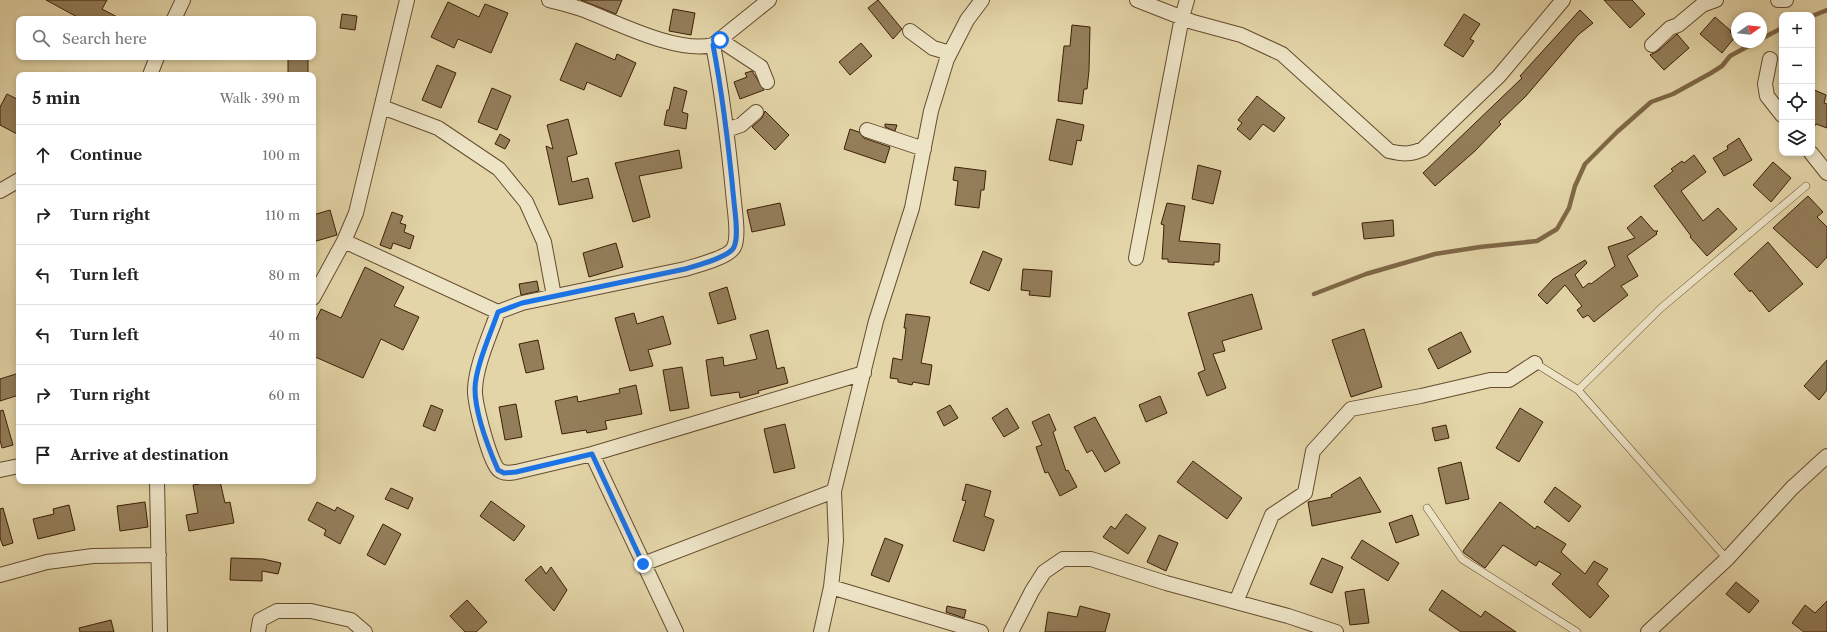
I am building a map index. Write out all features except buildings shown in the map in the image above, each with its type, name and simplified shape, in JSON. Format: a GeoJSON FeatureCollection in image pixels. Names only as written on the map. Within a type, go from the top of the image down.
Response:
{"type":"FeatureCollection","features":[{"type":"Feature","properties":{"kind":"street"},"geometry":{"type":"LineString","coordinates":[[175,16],[183,0]]}},
{"type":"Feature","properties":{"kind":"street"},"geometry":{"type":"LineString","coordinates":[[316,291],[344,241],[356,213],[407,0]]}},
{"type":"Feature","properties":{"kind":"street"},"geometry":{"type":"LineString","coordinates":[[549,0],[582,10],[650,36],[694,47],[716,43],[769,0]]}},
{"type":"Feature","properties":{"kind":"street"},"geometry":{"type":"LineString","coordinates":[[821,632],[831,587],[836,541],[834,491],[876,321],[912,208],[931,111],[950,53],[967,20],[982,0]]}},
{"type":"Feature","properties":{"kind":"street"},"geometry":{"type":"LineString","coordinates":[[1137,0],[1193,22],[1242,35],[1282,54],[1389,151],[1403,155],[1414,153],[1423,149],[1499,76],[1559,1]]}},
{"type":"Feature","properties":{"kind":"street"},"geometry":{"type":"LineString","coordinates":[[1136,258],[1182,17],[1187,0]]}},
{"type":"Feature","properties":{"kind":"street"},"geometry":{"type":"LineString","coordinates":[[1652,45],[1670,28],[1678,25],[1702,6],[1716,0]]}},
{"type":"Feature","properties":{"kind":"street"},"geometry":{"type":"LineString","coordinates":[[1778,0],[1786,0]]}},
{"type":"Feature","properties":{"kind":"street"},"geometry":{"type":"LineString","coordinates":[[910,31],[933,48],[950,53]]}},
{"type":"Feature","properties":{"kind":"street"},"geometry":{"type":"LineString","coordinates":[[344,241],[498,312],[522,303],[685,269],[706,263],[732,250],[736,241],[735,213],[716,43]]}},
{"type":"Feature","properties":{"kind":"street"},"geometry":{"type":"LineString","coordinates":[[716,43],[761,67],[767,82]]}},
{"type":"Feature","properties":{"kind":"street"},"geometry":{"type":"LineString","coordinates":[[1770,59],[1765,84],[1768,96],[1779,111]]}},
{"type":"Feature","properties":{"kind":"street"},"geometry":{"type":"LineString","coordinates":[[151,72],[156,60]]}},
{"type":"Feature","properties":{"kind":"street"},"geometry":{"type":"LineString","coordinates":[[382,107],[438,128],[499,169],[526,202],[544,242],[554,296]]}},
{"type":"Feature","properties":{"kind":"street"},"geometry":{"type":"LineString","coordinates":[[726,130],[741,125],[756,112]]}},
{"type":"Feature","properties":{"kind":"street"},"geometry":{"type":"LineString","coordinates":[[867,130],[924,149]]}},
{"type":"Feature","properties":{"kind":"street"},"geometry":{"type":"LineString","coordinates":[[1813,156],[1827,173]]}},
{"type":"Feature","properties":{"kind":"street"},"geometry":{"type":"LineString","coordinates":[[0,191],[16,182]]}},
{"type":"Feature","properties":{"kind":"street"},"geometry":{"type":"LineString","coordinates":[[498,312],[479,369],[475,388],[476,402],[483,428],[498,470],[504,473],[516,472],[592,454],[864,373]]}},
{"type":"Feature","properties":{"kind":"street"},"geometry":{"type":"LineString","coordinates":[[1236,602],[1272,515],[1305,493],[1313,451],[1351,408],[1421,396],[1490,380],[1509,380],[1536,363]]}},
{"type":"Feature","properties":{"kind":"street"},"geometry":{"type":"LineString","coordinates":[[592,454],[676,632]]}},
{"type":"Feature","properties":{"kind":"street"},"geometry":{"type":"LineString","coordinates":[[1648,632],[1727,559],[1792,488],[1827,456]]}},
{"type":"Feature","properties":{"kind":"street"},"geometry":{"type":"LineString","coordinates":[[0,470],[16,467]]}},
{"type":"Feature","properties":{"kind":"street"},"geometry":{"type":"LineString","coordinates":[[157,484],[160,632]]}},
{"type":"Feature","properties":{"kind":"street"},"geometry":{"type":"LineString","coordinates":[[643,564],[834,491]]}},
{"type":"Feature","properties":{"kind":"street"},"geometry":{"type":"LineString","coordinates":[[0,575],[47,562],[93,556],[159,555]]}},
{"type":"Feature","properties":{"kind":"street"},"geometry":{"type":"LineString","coordinates":[[1011,632],[1032,591],[1044,572],[1063,559],[1091,559],[1166,583],[1336,632]]}},
{"type":"Feature","properties":{"kind":"street"},"geometry":{"type":"LineString","coordinates":[[831,587],[981,632]]}},
{"type":"Feature","properties":{"kind":"street"},"geometry":{"type":"LineString","coordinates":[[258,632],[260,620],[277,611],[311,611],[343,617],[352,620],[365,632]]}},
{"type":"Feature","properties":{"kind":"lane"},"geometry":{"type":"LineString","coordinates":[[1578,390],[1661,308],[1806,186]]}},
{"type":"Feature","properties":{"kind":"lane"},"geometry":{"type":"LineString","coordinates":[[1536,363],[1578,390],[1727,559]]}},
{"type":"Feature","properties":{"kind":"lane"},"geometry":{"type":"LineString","coordinates":[[1427,508],[1462,559],[1576,632]]}},
{"type":"Feature","properties":{"kind":"waterway"},"geometry":{"type":"LineString","coordinates":[[1815,15],[1827,10]]}},
{"type":"Feature","properties":{"kind":"waterway"},"geometry":{"type":"LineString","coordinates":[[1767,36],[1779,30]]}},
{"type":"Feature","properties":{"kind":"waterway"},"geometry":{"type":"LineString","coordinates":[[1314,294],[1366,274],[1435,254],[1480,247],[1537,241],[1557,229],[1569,208],[1575,186],[1585,164],[1617,132],[1651,102],[1673,94],[1711,73],[1722,66],[1730,56],[1745,48]]}},
{"type":"Feature","properties":{"kind":"route"},"geometry":{"type":"LineString","coordinates":[[643,564],[592,454],[516,472],[504,473],[498,470],[490,453],[476,402],[475,388],[479,369],[498,312],[522,303],[685,269],[706,263],[734,248],[736,241],[735,213],[730,164],[719,73],[713,45],[720,40]]}}]}
